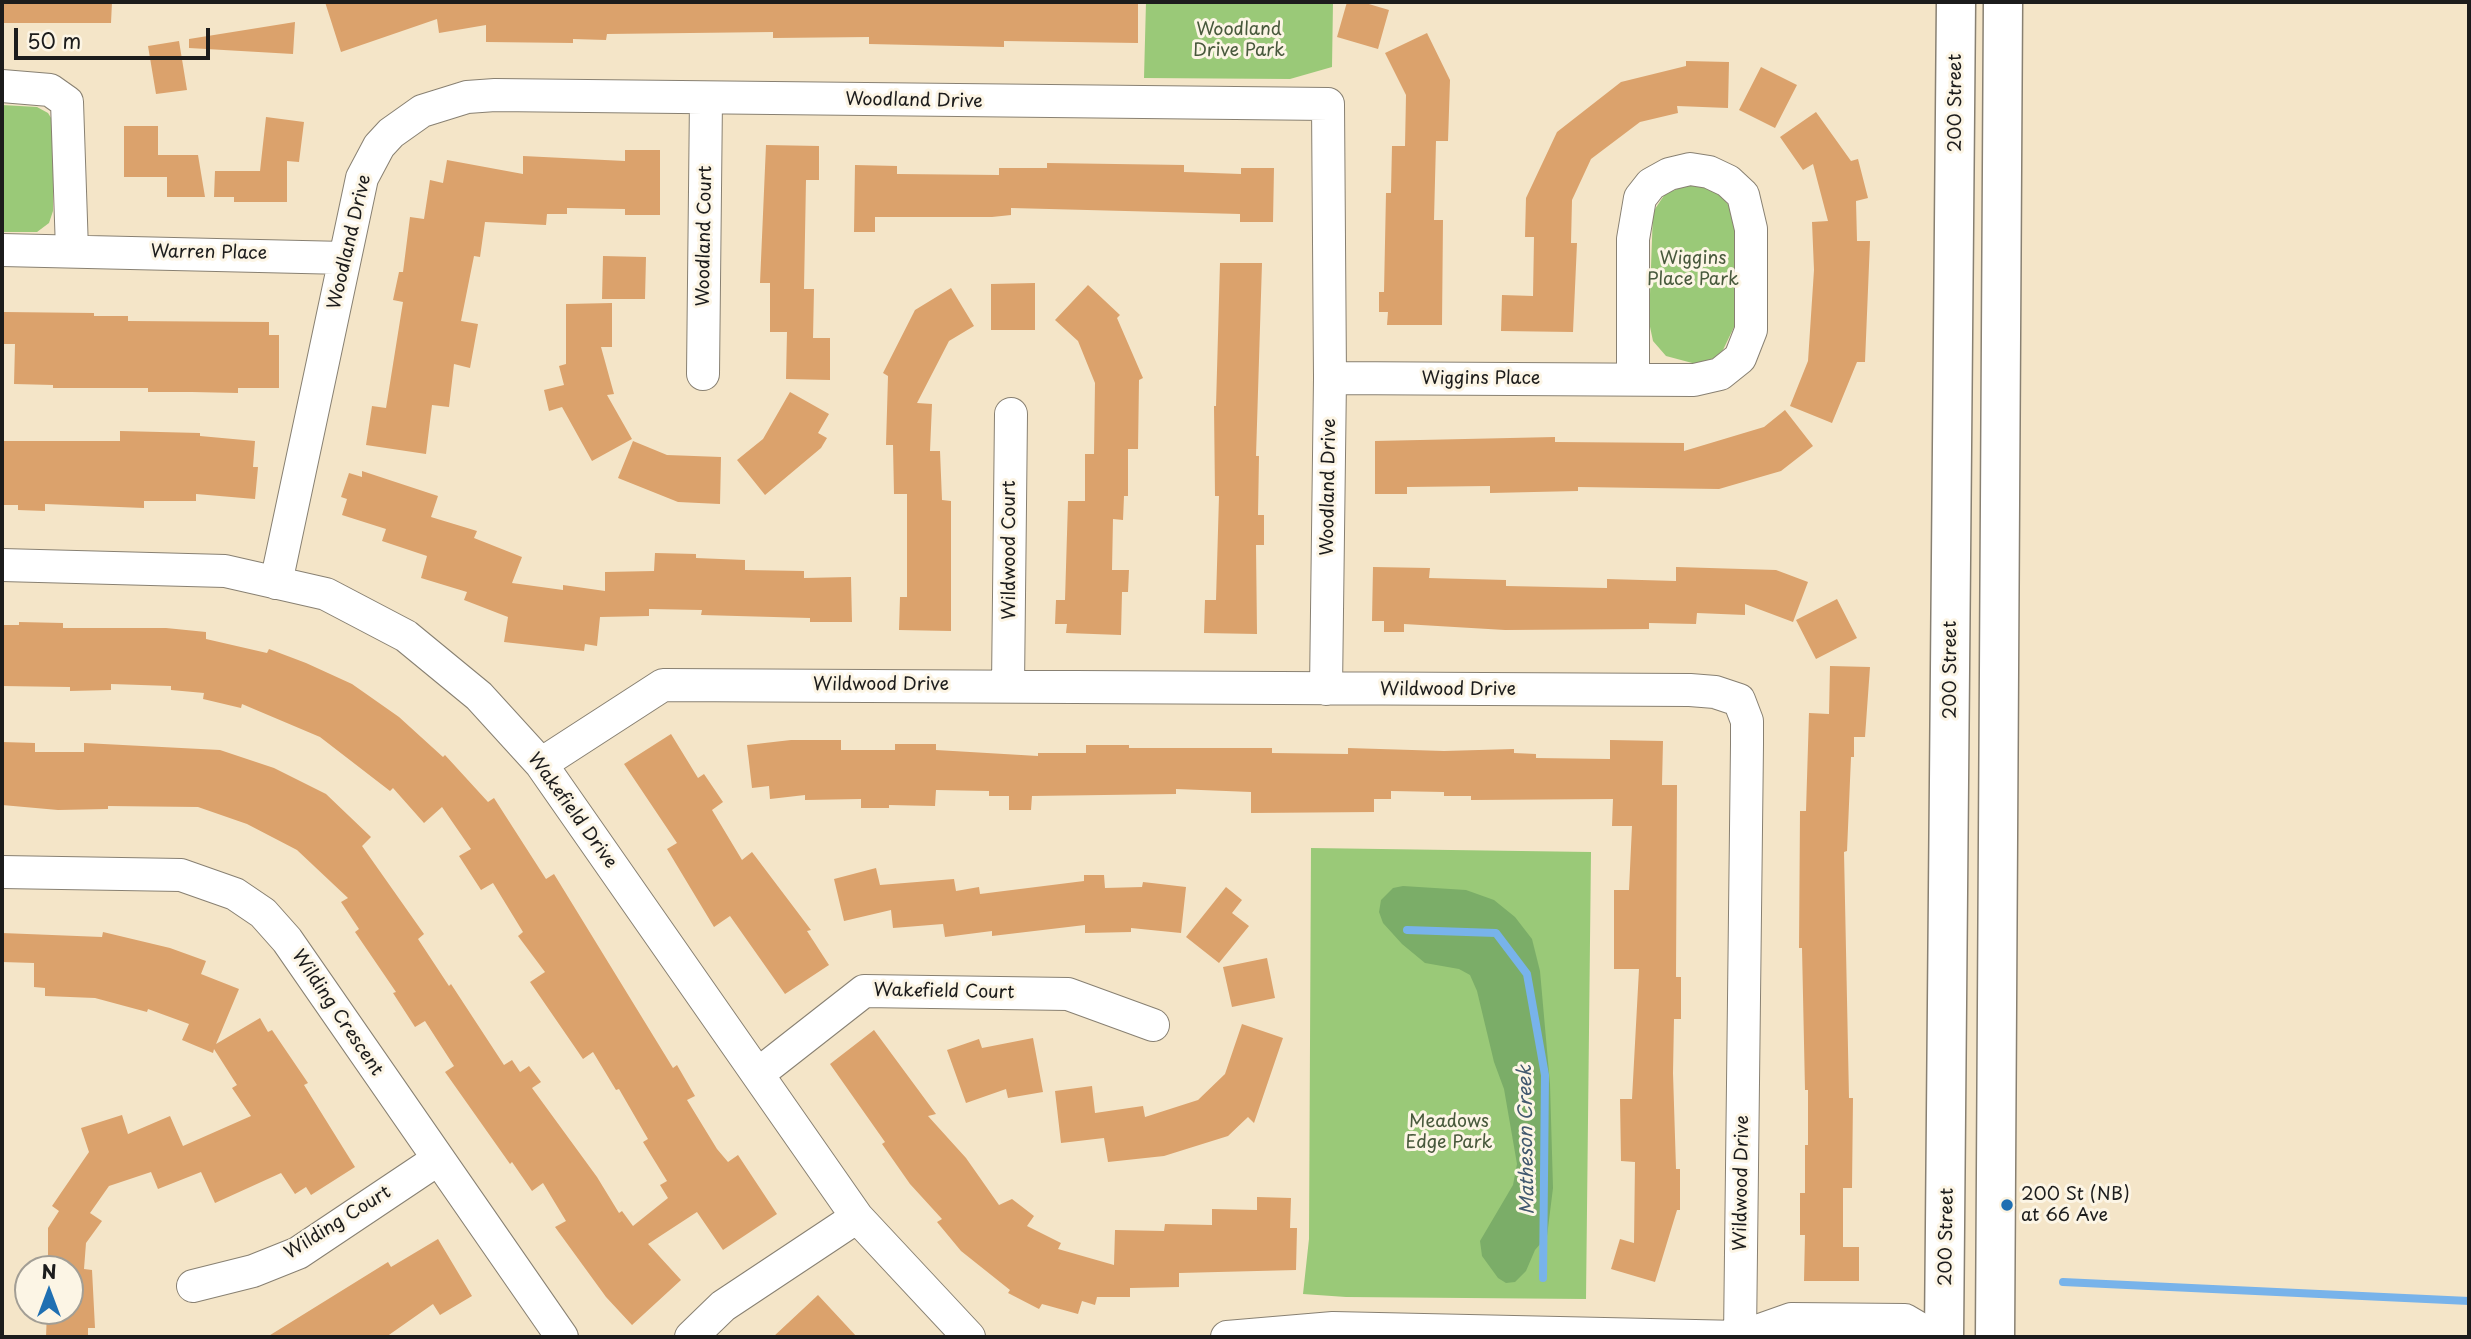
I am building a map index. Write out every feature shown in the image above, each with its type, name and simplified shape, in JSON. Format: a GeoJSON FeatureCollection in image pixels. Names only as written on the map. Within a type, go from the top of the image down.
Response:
{"type":"FeatureCollection","features":[{"type":"Feature","properties":{"kind":"main road","name":"200 Street"},"geometry":{"type":"LineString","coordinates":[[1944,1337],[1956,2]]}},
{"type":"Feature","properties":{"kind":"main road"},"geometry":{"type":"LineString","coordinates":[[1995,1337],[2003,2]]}},
{"type":"Feature","properties":{"kind":"street"},"geometry":{"type":"LineString","coordinates":[[2,86],[50,90],[58,93],[67,102],[72,250]]}},
{"type":"Feature","properties":{"kind":"street","name":"Woodland Drive"},"geometry":{"type":"LineString","coordinates":[[276,583],[362,178],[379,146],[406,121],[432,107],[467,97],[495,95],[1328,104],[1330,378],[1326,689]]}},
{"type":"Feature","properties":{"kind":"street","name":"Woodland Court"},"geometry":{"type":"LineString","coordinates":[[703,374],[706,98]]}},
{"type":"Feature","properties":{"kind":"street","name":"Wiggins Place"},"geometry":{"type":"LineString","coordinates":[[1330,378],[1633,379],[1708,378],[1731,368],[1743,353],[1752,315],[1749,214],[1743,195],[1718,176],[1700,169],[1679,171],[1655,181],[1640,198],[1633,239],[1633,379]]}},
{"type":"Feature","properties":{"kind":"street","name":"Warren Place"},"geometry":{"type":"LineString","coordinates":[[2,250],[345,258]]}},
{"type":"Feature","properties":{"kind":"street","name":"Wildwood Court"},"geometry":{"type":"LineString","coordinates":[[1008,686],[1011,414]]}},
{"type":"Feature","properties":{"kind":"street","name":"Wakefield Drive"},"geometry":{"type":"LineString","coordinates":[[2,565],[225,571],[326,594],[406,636],[480,696],[541,764],[857,1217],[969,1337]]}},
{"type":"Feature","properties":{"kind":"street","name":"Wildwood Drive"},"geometry":{"type":"LineString","coordinates":[[541,764],[663,685],[1689,691],[1715,692],[1739,700],[1747,733],[1741,1337]]}},
{"type":"Feature","properties":{"kind":"street","name":"Wilding Crescent"},"geometry":{"type":"LineString","coordinates":[[2,872],[181,875],[220,888],[252,904],[287,940],[562,1337]]}},
{"type":"Feature","properties":{"kind":"street","name":"Wakefield Court"},"geometry":{"type":"LineString","coordinates":[[758,1074],[864,991],[1068,994],[1153,1025]]}},
{"type":"Feature","properties":{"kind":"street","name":"Wilding Court"},"geometry":{"type":"LineString","coordinates":[[193,1286],[253,1271],[298,1252],[437,1160]]}},
{"type":"Feature","properties":{"kind":"street"},"geometry":{"type":"LineString","coordinates":[[691,1337],[723,1306],[857,1217]]}},
{"type":"Feature","properties":{"kind":"street"},"geometry":{"type":"LineString","coordinates":[[1227,1337],[1312,1333],[1741,1337],[1791,1319],[1816,1319],[1905,1320],[1934,1337]]}},
{"type":"Feature","properties":{"kind":"green space","name":"Woodland Drive Park"},"geometry":{"type":"Polygon","coordinates":[[[1146,2],[1333,2],[1332,67],[1290,79],[1144,78],[1146,2]]]}},
{"type":"Feature","properties":{"kind":"green space"},"geometry":{"type":"Polygon","coordinates":[[[2,105],[37,107],[48,113],[53,121],[53,211],[49,223],[37,232],[2,232],[2,105]]]}},
{"type":"Feature","properties":{"kind":"green space","name":"Wiggins Place Park"},"geometry":{"type":"Polygon","coordinates":[[[1687,185],[1700,185],[1719,193],[1733,211],[1736,224],[1734,327],[1723,350],[1714,358],[1696,364],[1666,356],[1653,341],[1649,322],[1653,212],[1665,194],[1687,185]]]}},
{"type":"Feature","properties":{"kind":"green space","name":"Meadows Edge Park"},"geometry":{"type":"Polygon","coordinates":[[[1311,848],[1591,852],[1586,1299],[1346,1297],[1303,1294],[1309,1239],[1311,848]]]}},
{"type":"Feature","properties":{"kind":"green space"},"geometry":{"type":"Polygon","coordinates":[[[1403,886],[1466,890],[1494,900],[1515,917],[1532,939],[1540,971],[1550,1084],[1553,1188],[1547,1236],[1535,1250],[1526,1271],[1515,1282],[1506,1283],[1498,1278],[1482,1256],[1480,1241],[1513,1185],[1517,1164],[1504,1089],[1494,1062],[1477,991],[1470,975],[1459,969],[1425,963],[1402,944],[1383,923],[1379,912],[1381,900],[1393,888],[1403,886]]]}},
{"type":"Feature","properties":{"kind":"building"},"geometry":{"type":"Polygon","coordinates":[[[2,2],[112,2],[111,23],[2,23],[2,2]]]}},
{"type":"Feature","properties":{"kind":"building"},"geometry":{"type":"Polygon","coordinates":[[[325,2],[1138,2],[1138,43],[1004,41],[1004,47],[869,44],[869,37],[773,38],[773,32],[607,34],[606,40],[573,39],[573,43],[486,42],[486,25],[439,33],[437,19],[341,52],[325,2]]]}},
{"type":"Feature","properties":{"kind":"building"},"geometry":{"type":"Polygon","coordinates":[[[1347,2],[1362,2],[1389,10],[1378,49],[1337,37],[1347,2]]]}},
{"type":"Feature","properties":{"kind":"building"},"geometry":{"type":"Polygon","coordinates":[[[295,22],[293,54],[189,48],[189,39],[295,22]]]}},
{"type":"Feature","properties":{"kind":"building"},"geometry":{"type":"Polygon","coordinates":[[[1427,33],[1450,80],[1448,141],[1436,141],[1434,220],[1443,220],[1442,325],[1387,325],[1388,312],[1379,312],[1379,292],[1384,292],[1386,193],[1391,193],[1392,146],[1405,146],[1406,95],[1385,53],[1427,33]]]}},
{"type":"Feature","properties":{"kind":"building"},"geometry":{"type":"Polygon","coordinates":[[[179,41],[187,90],[156,94],[148,46],[179,41]]]}},
{"type":"Feature","properties":{"kind":"building"},"geometry":{"type":"Polygon","coordinates":[[[1686,61],[1729,62],[1728,108],[1677,106],[1678,113],[1640,122],[1591,159],[1572,200],[1571,243],[1577,243],[1573,332],[1501,331],[1502,295],[1533,296],[1534,237],[1525,237],[1526,198],[1557,132],[1621,82],[1686,66],[1686,61]]]}},
{"type":"Feature","properties":{"kind":"building"},"geometry":{"type":"Polygon","coordinates":[[[1761,67],[1797,85],[1775,128],[1739,110],[1761,67]]]}},
{"type":"Feature","properties":{"kind":"building"},"geometry":{"type":"Polygon","coordinates":[[[1816,112],[1851,161],[1858,159],[1868,198],[1856,201],[1857,241],[1870,241],[1865,362],[1857,362],[1832,423],[1790,406],[1808,361],[1814,270],[1812,222],[1828,221],[1813,164],[1803,170],[1780,137],[1816,112]]]}},
{"type":"Feature","properties":{"kind":"building"},"geometry":{"type":"Polygon","coordinates":[[[266,117],[304,122],[299,162],[287,161],[287,202],[234,202],[234,197],[214,197],[215,171],[260,171],[266,117]]]}},
{"type":"Feature","properties":{"kind":"building"},"geometry":{"type":"Polygon","coordinates":[[[124,126],[158,126],[158,155],[198,155],[205,197],[167,197],[167,177],[124,177],[124,126]]]}},
{"type":"Feature","properties":{"kind":"building"},"geometry":{"type":"Polygon","coordinates":[[[766,145],[819,146],[819,180],[806,180],[804,289],[814,289],[813,338],[830,338],[830,380],[786,379],[787,332],[770,332],[770,283],[760,283],[766,145]]]}},
{"type":"Feature","properties":{"kind":"building"},"geometry":{"type":"Polygon","coordinates":[[[625,150],[660,150],[660,215],[625,215],[625,209],[567,208],[567,214],[547,214],[546,225],[485,222],[480,257],[474,256],[461,321],[478,324],[470,368],[454,364],[449,407],[432,405],[426,454],[366,445],[372,406],[386,408],[403,302],[393,300],[399,272],[403,272],[410,217],[424,219],[430,180],[443,183],[447,160],[523,174],[523,156],[625,161],[625,150]]]}},
{"type":"Feature","properties":{"kind":"building"},"geometry":{"type":"Polygon","coordinates":[[[1047,163],[1184,165],[1184,172],[1241,174],[1241,168],[1274,168],[1273,222],[1240,222],[1240,214],[1011,208],[1011,215],[992,217],[875,217],[875,232],[854,232],[855,165],[897,166],[897,174],[999,175],[999,168],[1047,168],[1047,163]]]}},
{"type":"Feature","properties":{"kind":"building"},"geometry":{"type":"Polygon","coordinates":[[[603,256],[646,257],[645,299],[602,299],[603,256]]]}},
{"type":"Feature","properties":{"kind":"building"},"geometry":{"type":"Polygon","coordinates":[[[1220,263],[1262,263],[1256,456],[1259,456],[1258,515],[1264,515],[1264,545],[1256,545],[1257,634],[1204,633],[1205,600],[1216,600],[1219,496],[1215,496],[1214,406],[1220,263]]]}},
{"type":"Feature","properties":{"kind":"building"},"geometry":{"type":"Polygon","coordinates":[[[1035,283],[1035,330],[991,330],[991,284],[1035,283]]]}},
{"type":"Feature","properties":{"kind":"building"},"geometry":{"type":"Polygon","coordinates":[[[1088,285],[1120,315],[1117,318],[1143,378],[1139,380],[1138,449],[1128,449],[1128,496],[1124,496],[1123,520],[1113,519],[1112,570],[1129,570],[1128,592],[1122,592],[1121,635],[1066,633],[1067,624],[1055,624],[1056,600],[1065,600],[1068,501],[1085,501],[1085,454],[1094,454],[1095,383],[1078,341],[1055,320],[1088,285]]]}},
{"type":"Feature","properties":{"kind":"building"},"geometry":{"type":"Polygon","coordinates":[[[951,288],[974,326],[949,341],[917,403],[932,404],[930,451],[940,451],[942,500],[951,501],[951,631],[899,630],[900,597],[907,597],[907,494],[894,494],[893,445],[886,445],[888,376],[883,373],[915,310],[951,288]]]}},
{"type":"Feature","properties":{"kind":"building"},"geometry":{"type":"Polygon","coordinates":[[[612,303],[612,347],[601,347],[614,394],[607,395],[632,439],[592,461],[562,407],[549,411],[544,390],[564,385],[559,366],[566,364],[566,304],[612,303]]]}},
{"type":"Feature","properties":{"kind":"building"},"geometry":{"type":"Polygon","coordinates":[[[4,312],[94,313],[94,316],[128,316],[128,321],[269,322],[269,335],[279,335],[279,388],[238,388],[238,393],[148,392],[148,388],[53,388],[53,385],[14,384],[15,344],[3,344],[4,312]]]}},
{"type":"Feature","properties":{"kind":"building"},"geometry":{"type":"Polygon","coordinates":[[[790,392],[829,414],[818,433],[827,438],[821,448],[765,495],[737,460],[763,439],[790,392]]]}},
{"type":"Feature","properties":{"kind":"building"},"geometry":{"type":"Polygon","coordinates":[[[1785,410],[1813,446],[1781,471],[1719,489],[1578,487],[1578,491],[1490,493],[1490,486],[1407,487],[1407,494],[1375,494],[1375,441],[1555,437],[1555,442],[1684,443],[1684,451],[1764,427],[1785,410]]]}},
{"type":"Feature","properties":{"kind":"building"},"geometry":{"type":"Polygon","coordinates":[[[120,431],[200,433],[200,436],[255,441],[253,467],[258,467],[255,499],[196,494],[196,501],[144,501],[144,508],[45,504],[45,511],[18,510],[18,505],[2,505],[2,441],[120,441],[120,431]]]}},
{"type":"Feature","properties":{"kind":"building"},"geometry":{"type":"Polygon","coordinates":[[[633,441],[667,455],[721,457],[720,504],[678,502],[618,478],[633,441]]]}},
{"type":"Feature","properties":{"kind":"building"},"geometry":{"type":"Polygon","coordinates":[[[362,471],[438,496],[431,517],[477,531],[474,538],[522,557],[512,583],[563,590],[563,585],[605,591],[605,572],[654,571],[655,553],[696,554],[696,558],[745,560],[745,570],[804,571],[804,578],[851,577],[852,622],[810,622],[810,618],[701,615],[702,610],[649,609],[649,616],[600,617],[597,646],[585,644],[584,651],[504,642],[508,617],[464,600],[467,592],[421,578],[427,556],[382,541],[386,529],[342,515],[347,499],[341,497],[349,473],[362,477],[362,471]]]}},
{"type":"Feature","properties":{"kind":"building"},"geometry":{"type":"Polygon","coordinates":[[[1373,567],[1430,568],[1429,578],[1506,580],[1506,586],[1607,588],[1607,579],[1676,581],[1676,567],[1776,570],[1808,582],[1793,622],[1745,604],[1745,615],[1697,613],[1696,624],[1649,623],[1649,629],[1505,630],[1404,624],[1404,632],[1384,632],[1384,621],[1372,621],[1373,567]]]}},
{"type":"Feature","properties":{"kind":"building"},"geometry":{"type":"Polygon","coordinates":[[[1837,599],[1857,638],[1816,659],[1796,620],[1837,599]]]}},
{"type":"Feature","properties":{"kind":"building"},"geometry":{"type":"Polygon","coordinates":[[[19,622],[63,623],[63,628],[166,628],[206,632],[206,639],[267,653],[269,649],[306,663],[352,684],[399,717],[443,757],[445,755],[488,802],[494,798],[546,879],[554,874],[673,1068],[677,1065],[695,1096],[687,1100],[717,1149],[728,1162],[738,1155],[777,1214],[723,1250],[697,1212],[648,1244],[681,1280],[632,1325],[606,1297],[555,1227],[566,1221],[543,1183],[532,1191],[445,1072],[454,1066],[425,1021],[415,1027],[393,993],[396,992],[355,932],[359,929],[341,902],[348,898],[297,850],[247,824],[198,807],[108,806],[108,809],[58,810],[2,805],[2,742],[35,743],[35,752],[84,752],[84,743],[220,750],[274,768],[326,794],[371,837],[362,846],[424,934],[418,939],[504,1065],[512,1060],[520,1072],[529,1066],[541,1082],[532,1088],[597,1177],[619,1213],[622,1211],[633,1226],[668,1198],[660,1185],[667,1181],[643,1142],[648,1139],[619,1089],[616,1090],[593,1052],[583,1059],[530,982],[545,972],[518,936],[523,932],[493,883],[481,890],[459,856],[471,849],[442,807],[424,823],[393,788],[390,791],[320,737],[242,704],[241,708],[203,699],[204,693],[171,690],[171,686],[111,684],[111,690],[70,691],[70,687],[2,686],[2,625],[19,625],[19,622]]]}},
{"type":"Feature","properties":{"kind":"building"},"geometry":{"type":"Polygon","coordinates":[[[1830,666],[1870,667],[1865,737],[1854,737],[1854,757],[1851,757],[1847,851],[1844,852],[1849,1098],[1853,1098],[1852,1188],[1843,1188],[1843,1247],[1859,1247],[1859,1281],[1804,1281],[1805,1235],[1800,1235],[1800,1193],[1805,1193],[1805,1145],[1808,1145],[1808,1090],[1805,1090],[1802,948],[1799,948],[1800,811],[1806,811],[1809,713],[1829,714],[1830,666]]]}},
{"type":"Feature","properties":{"kind":"building"},"geometry":{"type":"Polygon","coordinates":[[[671,734],[698,778],[704,774],[723,802],[712,810],[742,860],[752,852],[811,930],[807,931],[829,965],[785,994],[730,916],[714,927],[667,849],[677,843],[624,764],[671,734]]]}},
{"type":"Feature","properties":{"kind":"building"},"geometry":{"type":"Polygon","coordinates":[[[791,740],[841,740],[841,750],[895,750],[895,744],[936,744],[936,750],[1038,756],[1038,753],[1086,753],[1086,745],[1129,745],[1129,748],[1272,748],[1272,753],[1348,754],[1348,748],[1444,751],[1514,749],[1514,753],[1536,754],[1536,758],[1610,759],[1610,740],[1663,741],[1662,785],[1677,785],[1676,977],[1681,977],[1681,1019],[1674,1019],[1673,1073],[1680,1210],[1677,1210],[1655,1282],[1611,1269],[1620,1239],[1634,1243],[1635,1162],[1621,1161],[1620,1099],[1632,1099],[1639,969],[1614,969],[1614,890],[1629,890],[1632,826],[1612,826],[1613,799],[1471,800],[1471,796],[1444,796],[1444,792],[1391,791],[1391,799],[1374,799],[1374,812],[1251,813],[1251,792],[1176,789],[1176,794],[1032,796],[1031,810],[1009,810],[1009,796],[989,796],[989,791],[936,790],[935,806],[889,805],[889,808],[861,808],[861,799],[805,800],[805,795],[770,799],[769,786],[752,788],[747,745],[791,740]]]}},
{"type":"Feature","properties":{"kind":"building"},"geometry":{"type":"Polygon","coordinates":[[[876,868],[880,885],[954,879],[956,891],[979,887],[980,894],[1084,881],[1084,875],[1104,875],[1105,888],[1142,887],[1143,882],[1186,887],[1181,933],[1131,928],[1131,932],[1085,933],[1085,925],[992,936],[992,931],[945,937],[943,924],[893,928],[891,910],[844,921],[834,879],[876,868]]]}},
{"type":"Feature","properties":{"kind":"building"},"geometry":{"type":"Polygon","coordinates":[[[1226,887],[1242,900],[1232,913],[1249,926],[1219,963],[1186,937],[1226,887]]]}},
{"type":"Feature","properties":{"kind":"building"},"geometry":{"type":"Polygon","coordinates":[[[103,932],[170,948],[206,961],[201,974],[239,989],[216,1044],[260,1018],[268,1032],[272,1030],[308,1083],[304,1085],[355,1167],[311,1195],[306,1187],[295,1194],[281,1173],[215,1203],[201,1172],[158,1189],[151,1172],[109,1186],[90,1213],[102,1221],[86,1243],[84,1269],[84,1255],[48,1255],[48,1228],[59,1211],[52,1206],[89,1152],[81,1128],[122,1115],[128,1134],[170,1116],[183,1146],[251,1116],[232,1088],[237,1085],[214,1049],[213,1053],[182,1040],[189,1024],[148,1009],[147,1012],[95,998],[45,996],[45,988],[34,987],[34,963],[2,962],[2,933],[102,937],[103,932]]]}},
{"type":"Feature","properties":{"kind":"building"},"geometry":{"type":"Polygon","coordinates":[[[1267,958],[1275,998],[1232,1007],[1223,967],[1267,958]]]}},
{"type":"Feature","properties":{"kind":"building"},"geometry":{"type":"Polygon","coordinates":[[[1242,1024],[1283,1038],[1254,1123],[1248,1117],[1228,1136],[1164,1156],[1108,1162],[1104,1138],[1061,1143],[1055,1091],[1092,1086],[1095,1113],[1143,1106],[1145,1117],[1198,1100],[1225,1074],[1242,1024]]]}},
{"type":"Feature","properties":{"kind":"building"},"geometry":{"type":"Polygon","coordinates":[[[874,1030],[936,1114],[928,1116],[966,1158],[999,1205],[1012,1199],[1034,1216],[1027,1226],[1061,1243],[1058,1249],[1114,1265],[1115,1230],[1164,1231],[1165,1224],[1212,1225],[1212,1209],[1257,1210],[1257,1197],[1291,1198],[1290,1228],[1297,1228],[1296,1270],[1179,1273],[1179,1287],[1130,1288],[1130,1297],[1097,1297],[1095,1305],[1082,1301],[1078,1314],[1042,1304],[1039,1309],[1008,1293],[1010,1290],[961,1251],[937,1222],[942,1219],[910,1184],[882,1144],[885,1142],[830,1064],[874,1030]]]}},
{"type":"Feature","properties":{"kind":"building"},"geometry":{"type":"Polygon","coordinates":[[[1033,1038],[1043,1092],[1008,1098],[1006,1089],[966,1103],[947,1050],[979,1039],[982,1048],[1033,1038]]]}},
{"type":"Feature","properties":{"kind":"building"},"geometry":{"type":"Polygon","coordinates":[[[438,1239],[472,1296],[440,1315],[433,1304],[386,1337],[267,1337],[388,1262],[391,1267],[438,1239]]]}},
{"type":"Feature","properties":{"kind":"building"},"geometry":{"type":"Polygon","coordinates":[[[84,1269],[92,1270],[95,1328],[88,1328],[88,1337],[46,1337],[46,1325],[84,1325],[84,1269]]]}},
{"type":"Feature","properties":{"kind":"building"},"geometry":{"type":"Polygon","coordinates":[[[818,1295],[857,1337],[773,1337],[818,1295]]]}},
{"type":"Feature","properties":{"kind":"waterway","name":"Matheson Creek"},"geometry":{"type":"LineString","coordinates":[[1407,930],[1496,933],[1527,974],[1545,1075],[1543,1278]]}},
{"type":"Feature","properties":{"kind":"waterway"},"geometry":{"type":"LineString","coordinates":[[2063,1282],[2469,1301]]}},
{"type":"Feature","properties":{"kind":"place","name":"200 St (NB) at 66 Ave"},"geometry":{"type":"Point","coordinates":[2007,1205]}}]}
